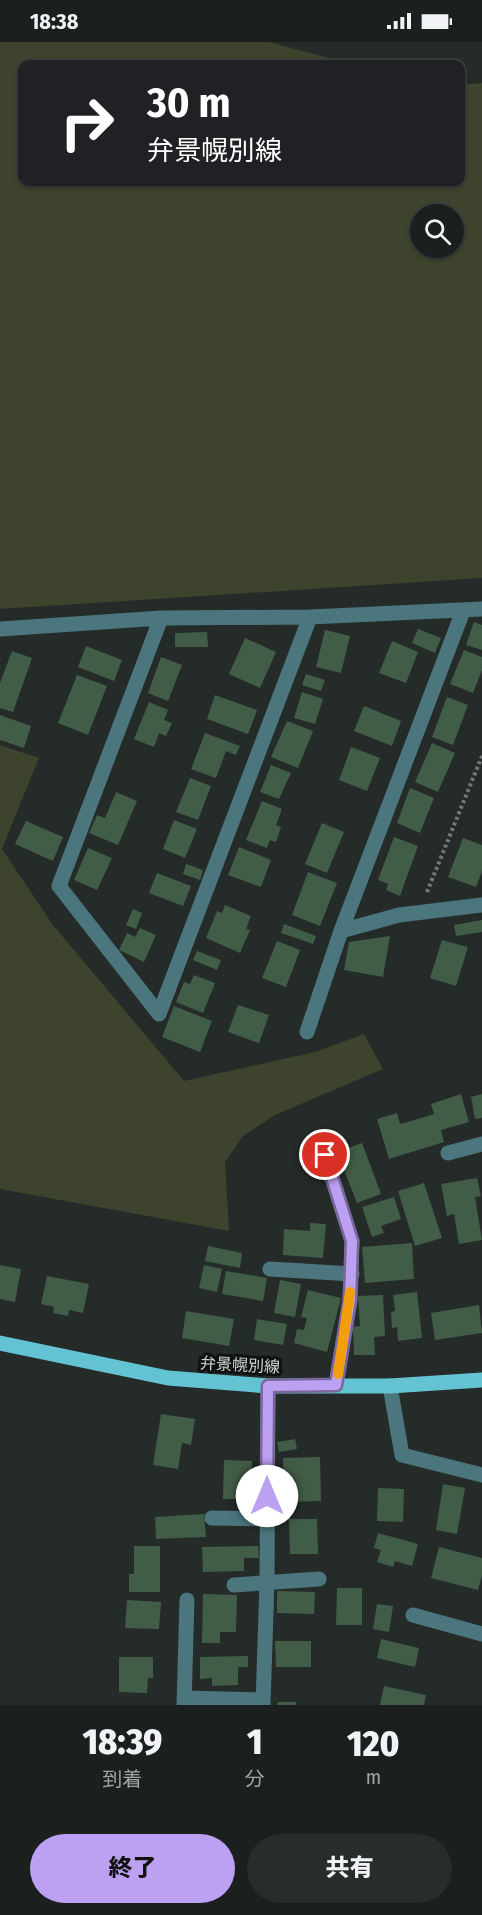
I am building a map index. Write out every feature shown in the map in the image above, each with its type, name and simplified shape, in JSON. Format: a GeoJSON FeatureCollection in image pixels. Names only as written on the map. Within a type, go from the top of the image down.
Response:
{"type":"FeatureCollection","features":[{"type":"Feature","properties":{"kind":"main road","name":"弁景幌別線"},"geometry":{"type":"LineString","coordinates":[[0,1343],[168,1378],[268,1386],[390,1386],[482,1380]]}},
{"type":"Feature","properties":{"kind":"street"},"geometry":{"type":"LineString","coordinates":[[0,629],[161,618],[310,617],[482,609]]}},
{"type":"Feature","properties":{"kind":"street"},"geometry":{"type":"LineString","coordinates":[[307,1032],[341,932],[463,611]]}},
{"type":"Feature","properties":{"kind":"street"},"geometry":{"type":"LineString","coordinates":[[161,618],[59,886],[159,1014],[310,617]]}},
{"type":"Feature","properties":{"kind":"street"},"geometry":{"type":"LineString","coordinates":[[341,932],[399,915],[482,905]]}},
{"type":"Feature","properties":{"kind":"street"},"geometry":{"type":"LineString","coordinates":[[448,1153],[482,1144]]}},
{"type":"Feature","properties":{"kind":"street"},"geometry":{"type":"LineString","coordinates":[[325,1155],[352,1241],[350,1300],[336,1385]]}},
{"type":"Feature","properties":{"kind":"street"},"geometry":{"type":"LineString","coordinates":[[270,1269],[352,1274]]}},
{"type":"Feature","properties":{"kind":"street"},"geometry":{"type":"LineString","coordinates":[[187,1600],[185,1702],[263,1702],[267,1582],[268,1386]]}},
{"type":"Feature","properties":{"kind":"street"},"geometry":{"type":"LineString","coordinates":[[390,1386],[402,1455],[482,1475]]}},
{"type":"Feature","properties":{"kind":"street"},"geometry":{"type":"LineString","coordinates":[[212,1518],[267,1518]]}},
{"type":"Feature","properties":{"kind":"street"},"geometry":{"type":"LineString","coordinates":[[234,1585],[319,1579]]}},
{"type":"Feature","properties":{"kind":"street"},"geometry":{"type":"LineString","coordinates":[[413,1615],[482,1634]]}},
{"type":"Feature","properties":{"kind":"path"},"geometry":{"type":"LineString","coordinates":[[418,912],[482,756]]}},
{"type":"Feature","properties":{"kind":"green space"},"geometry":{"type":"Polygon","coordinates":[[[0,42],[269,42],[336,60],[18,60],[18,186],[465,186],[465,85],[482,83],[482,578],[0,609],[0,42]]]}},
{"type":"Feature","properties":{"kind":"green space"},"geometry":{"type":"Polygon","coordinates":[[[0,745],[39,758],[2,849],[53,925],[184,1081],[315,1052],[364,1034],[383,1069],[275,1115],[243,1136],[225,1162],[229,1231],[0,1189],[0,745]]]}},
{"type":"Feature","properties":{"kind":"building"},"geometry":{"type":"Polygon","coordinates":[[[474,622],[482,625],[482,650],[466,645],[474,622]]]}},
{"type":"Feature","properties":{"kind":"building"},"geometry":{"type":"Polygon","coordinates":[[[418,629],[441,638],[435,653],[412,643],[418,629]]]}},
{"type":"Feature","properties":{"kind":"building"},"geometry":{"type":"Polygon","coordinates":[[[325,630],[350,636],[341,673],[316,667],[325,630]]]}},
{"type":"Feature","properties":{"kind":"building"},"geometry":{"type":"Polygon","coordinates":[[[207,632],[208,647],[175,647],[175,633],[207,632]]]}},
{"type":"Feature","properties":{"kind":"building"},"geometry":{"type":"Polygon","coordinates":[[[245,638],[276,652],[260,688],[229,674],[245,638]]]}},
{"type":"Feature","properties":{"kind":"building"},"geometry":{"type":"Polygon","coordinates":[[[392,641],[418,652],[406,683],[379,673],[392,641]]]}},
{"type":"Feature","properties":{"kind":"building"},"geometry":{"type":"Polygon","coordinates":[[[86,646],[122,660],[114,681],[78,667],[86,646]]]}},
{"type":"Feature","properties":{"kind":"building"},"geometry":{"type":"Polygon","coordinates":[[[464,650],[482,657],[482,670],[473,693],[450,684],[464,650]]]}},
{"type":"Feature","properties":{"kind":"building"},"geometry":{"type":"Polygon","coordinates":[[[12,651],[32,658],[13,712],[0,708],[0,683],[12,651]]]}},
{"type":"Feature","properties":{"kind":"building"},"geometry":{"type":"Polygon","coordinates":[[[161,657],[182,665],[168,701],[148,693],[161,657]]]}},
{"type":"Feature","properties":{"kind":"building"},"geometry":{"type":"Polygon","coordinates":[[[306,674],[325,680],[321,691],[302,685],[306,674]]]}},
{"type":"Feature","properties":{"kind":"building"},"geometry":{"type":"Polygon","coordinates":[[[77,675],[107,686],[88,735],[58,723],[77,675]]]}},
{"type":"Feature","properties":{"kind":"building"},"geometry":{"type":"Polygon","coordinates":[[[302,692],[323,699],[315,724],[294,718],[302,692]]]}},
{"type":"Feature","properties":{"kind":"building"},"geometry":{"type":"Polygon","coordinates":[[[215,695],[257,710],[248,734],[207,719],[215,695]]]}},
{"type":"Feature","properties":{"kind":"building"},"geometry":{"type":"Polygon","coordinates":[[[447,697],[468,705],[453,745],[432,737],[447,697]]]}},
{"type":"Feature","properties":{"kind":"building"},"geometry":{"type":"Polygon","coordinates":[[[149,702],[168,710],[164,720],[172,723],[166,736],[159,733],[154,747],[134,739],[149,702]]]}},
{"type":"Feature","properties":{"kind":"building"},"geometry":{"type":"Polygon","coordinates":[[[364,706],[401,721],[392,746],[354,731],[364,706]]]}},
{"type":"Feature","properties":{"kind":"building"},"geometry":{"type":"Polygon","coordinates":[[[0,715],[31,726],[24,748],[0,740],[0,715]]]}},
{"type":"Feature","properties":{"kind":"building"},"geometry":{"type":"Polygon","coordinates":[[[287,721],[313,731],[298,768],[271,757],[287,721]]]}},
{"type":"Feature","properties":{"kind":"building"},"geometry":{"type":"Polygon","coordinates":[[[205,733],[240,746],[236,755],[226,751],[216,778],[191,769],[205,733]]]}},
{"type":"Feature","properties":{"kind":"building"},"geometry":{"type":"Polygon","coordinates":[[[432,743],[455,753],[438,792],[415,782],[432,743]]]}},
{"type":"Feature","properties":{"kind":"building"},"geometry":{"type":"Polygon","coordinates":[[[351,747],[380,758],[367,791],[339,780],[351,747]]]}},
{"type":"Feature","properties":{"kind":"building"},"geometry":{"type":"Polygon","coordinates":[[[271,765],[291,773],[279,799],[260,792],[271,765]]]}},
{"type":"Feature","properties":{"kind":"building"},"geometry":{"type":"Polygon","coordinates":[[[190,778],[211,786],[198,820],[176,812],[190,778]]]}},
{"type":"Feature","properties":{"kind":"building"},"geometry":{"type":"Polygon","coordinates":[[[410,788],[434,798],[420,833],[397,823],[410,788]]]}},
{"type":"Feature","properties":{"kind":"building"},"geometry":{"type":"Polygon","coordinates":[[[116,792],[137,801],[118,845],[89,833],[97,815],[105,818],[116,792]]]}},
{"type":"Feature","properties":{"kind":"building"},"geometry":{"type":"Polygon","coordinates":[[[262,801],[282,809],[276,825],[281,827],[276,842],[270,840],[267,848],[246,840],[262,801]]]}},
{"type":"Feature","properties":{"kind":"building"},"geometry":{"type":"Polygon","coordinates":[[[174,820],[197,829],[185,858],[163,849],[174,820]]]}},
{"type":"Feature","properties":{"kind":"building"},"geometry":{"type":"Polygon","coordinates":[[[26,821],[63,837],[53,861],[15,844],[26,821]]]}},
{"type":"Feature","properties":{"kind":"building"},"geometry":{"type":"Polygon","coordinates":[[[322,823],[344,832],[327,873],[305,864],[322,823]]]}},
{"type":"Feature","properties":{"kind":"building"},"geometry":{"type":"Polygon","coordinates":[[[394,837],[418,846],[400,896],[386,890],[388,884],[378,880],[394,837]]]}},
{"type":"Feature","properties":{"kind":"building"},"geometry":{"type":"Polygon","coordinates":[[[463,838],[482,845],[482,871],[476,887],[448,877],[463,838]]]}},
{"type":"Feature","properties":{"kind":"building"},"geometry":{"type":"Polygon","coordinates":[[[239,847],[271,860],[261,887],[228,875],[239,847]]]}},
{"type":"Feature","properties":{"kind":"building"},"geometry":{"type":"Polygon","coordinates":[[[88,848],[112,858],[97,890],[74,880],[88,848]]]}},
{"type":"Feature","properties":{"kind":"building"},"geometry":{"type":"Polygon","coordinates":[[[186,864],[203,870],[200,880],[183,874],[186,864]]]}},
{"type":"Feature","properties":{"kind":"building"},"geometry":{"type":"Polygon","coordinates":[[[308,872],[337,883],[320,926],[292,915],[308,872]]]}},
{"type":"Feature","properties":{"kind":"building"},"geometry":{"type":"Polygon","coordinates":[[[157,873],[191,886],[183,906],[149,893],[157,873]]]}},
{"type":"Feature","properties":{"kind":"building"},"geometry":{"type":"Polygon","coordinates":[[[225,905],[251,916],[246,929],[250,930],[240,953],[206,938],[217,911],[222,913],[225,905]]]}},
{"type":"Feature","properties":{"kind":"building"},"geometry":{"type":"Polygon","coordinates":[[[133,909],[142,913],[136,929],[126,925],[133,909]]]}},
{"type":"Feature","properties":{"kind":"building"},"geometry":{"type":"Polygon","coordinates":[[[482,920],[482,932],[456,936],[454,925],[482,920]]]}},
{"type":"Feature","properties":{"kind":"building"},"geometry":{"type":"Polygon","coordinates":[[[284,924],[316,936],[313,944],[281,933],[284,924]]]}},
{"type":"Feature","properties":{"kind":"building"},"geometry":{"type":"Polygon","coordinates":[[[140,928],[156,935],[144,962],[119,950],[127,933],[135,937],[140,928]]]}},
{"type":"Feature","properties":{"kind":"building"},"geometry":{"type":"Polygon","coordinates":[[[390,936],[383,977],[344,970],[349,942],[390,936]]]}},
{"type":"Feature","properties":{"kind":"building"},"geometry":{"type":"Polygon","coordinates":[[[442,940],[468,947],[456,986],[430,978],[442,940]]]}},
{"type":"Feature","properties":{"kind":"building"},"geometry":{"type":"Polygon","coordinates":[[[277,941],[300,950],[286,987],[262,978],[277,941]]]}},
{"type":"Feature","properties":{"kind":"building"},"geometry":{"type":"Polygon","coordinates":[[[197,951],[221,960],[217,970],[193,960],[197,951]]]}},
{"type":"Feature","properties":{"kind":"building"},"geometry":{"type":"Polygon","coordinates":[[[194,975],[215,983],[203,1013],[176,1002],[184,982],[190,984],[194,975]]]}},
{"type":"Feature","properties":{"kind":"building"},"geometry":{"type":"Polygon","coordinates":[[[238,1005],[269,1015],[259,1043],[228,1032],[238,1005]]]}},
{"type":"Feature","properties":{"kind":"building"},"geometry":{"type":"Polygon","coordinates":[[[174,1006],[212,1021],[200,1052],[162,1037],[174,1006]]]}},
{"type":"Feature","properties":{"kind":"building"},"geometry":{"type":"Polygon","coordinates":[[[461,1094],[469,1122],[441,1130],[444,1142],[389,1159],[377,1119],[397,1113],[400,1124],[408,1122],[434,1114],[431,1104],[461,1094]]]}},
{"type":"Feature","properties":{"kind":"building"},"geometry":{"type":"Polygon","coordinates":[[[482,1094],[482,1118],[475,1119],[471,1097],[482,1094]]]}},
{"type":"Feature","properties":{"kind":"building"},"geometry":{"type":"Polygon","coordinates":[[[362,1143],[381,1194],[357,1203],[337,1152],[362,1143]]]}},
{"type":"Feature","properties":{"kind":"building"},"geometry":{"type":"Polygon","coordinates":[[[477,1178],[481,1196],[475,1197],[482,1240],[459,1244],[454,1214],[447,1216],[441,1184],[477,1178]]]}},
{"type":"Feature","properties":{"kind":"building"},"geometry":{"type":"Polygon","coordinates":[[[424,1183],[442,1238],[415,1246],[398,1191],[424,1183]]]}},
{"type":"Feature","properties":{"kind":"building"},"geometry":{"type":"Polygon","coordinates":[[[394,1197],[401,1219],[381,1226],[384,1233],[372,1237],[362,1207],[394,1197]]]}},
{"type":"Feature","properties":{"kind":"building"},"geometry":{"type":"Polygon","coordinates":[[[310,1223],[326,1224],[323,1258],[283,1255],[284,1229],[310,1231],[310,1223]]]}},
{"type":"Feature","properties":{"kind":"building"},"geometry":{"type":"Polygon","coordinates":[[[412,1243],[414,1279],[365,1283],[362,1247],[412,1243]]]}},
{"type":"Feature","properties":{"kind":"building"},"geometry":{"type":"Polygon","coordinates":[[[208,1246],[242,1253],[240,1268],[205,1261],[208,1246]]]}},
{"type":"Feature","properties":{"kind":"building"},"geometry":{"type":"Polygon","coordinates":[[[0,1265],[21,1269],[15,1302],[0,1299],[0,1265]]]}},
{"type":"Feature","properties":{"kind":"building"},"geometry":{"type":"Polygon","coordinates":[[[204,1265],[222,1269],[217,1292],[199,1288],[204,1265]]]}},
{"type":"Feature","properties":{"kind":"building"},"geometry":{"type":"Polygon","coordinates":[[[226,1271],[267,1278],[263,1301],[222,1294],[226,1271]]]}},
{"type":"Feature","properties":{"kind":"building"},"geometry":{"type":"Polygon","coordinates":[[[47,1276],[89,1284],[83,1313],[69,1310],[68,1316],[53,1313],[54,1307],[41,1304],[47,1276]]]}},
{"type":"Feature","properties":{"kind":"building"},"geometry":{"type":"Polygon","coordinates":[[[280,1280],[301,1284],[295,1317],[274,1313],[280,1280]]]}},
{"type":"Feature","properties":{"kind":"building"},"geometry":{"type":"Polygon","coordinates":[[[308,1290],[341,1298],[327,1352],[294,1343],[297,1329],[304,1330],[307,1318],[301,1317],[308,1290]]]}},
{"type":"Feature","properties":{"kind":"building"},"geometry":{"type":"Polygon","coordinates":[[[417,1292],[422,1338],[398,1341],[397,1327],[392,1328],[391,1312],[395,1311],[393,1295],[417,1292]]]}},
{"type":"Feature","properties":{"kind":"building"},"geometry":{"type":"Polygon","coordinates":[[[383,1295],[385,1336],[374,1337],[375,1355],[354,1355],[353,1327],[360,1326],[358,1296],[383,1295]]]}},
{"type":"Feature","properties":{"kind":"building"},"geometry":{"type":"Polygon","coordinates":[[[479,1305],[482,1333],[435,1340],[431,1313],[479,1305]]]}},
{"type":"Feature","properties":{"kind":"building"},"geometry":{"type":"Polygon","coordinates":[[[186,1311],[234,1319],[229,1346],[182,1338],[186,1311]]]}},
{"type":"Feature","properties":{"kind":"building"},"geometry":{"type":"Polygon","coordinates":[[[257,1319],[287,1324],[283,1345],[254,1340],[257,1319]]]}},
{"type":"Feature","properties":{"kind":"building"},"geometry":{"type":"Polygon","coordinates":[[[161,1414],[195,1419],[191,1445],[182,1443],[178,1469],[153,1465],[161,1414]]]}},
{"type":"Feature","properties":{"kind":"building"},"geometry":{"type":"Polygon","coordinates":[[[295,1439],[297,1449],[279,1452],[277,1442],[295,1439]]]}},
{"type":"Feature","properties":{"kind":"building"},"geometry":{"type":"Polygon","coordinates":[[[320,1457],[321,1501],[284,1502],[283,1458],[320,1457]]]}},
{"type":"Feature","properties":{"kind":"building"},"geometry":{"type":"Polygon","coordinates":[[[224,1460],[252,1461],[251,1499],[223,1499],[224,1460]]]}},
{"type":"Feature","properties":{"kind":"building"},"geometry":{"type":"Polygon","coordinates":[[[443,1484],[465,1488],[457,1534],[436,1530],[443,1484]]]}},
{"type":"Feature","properties":{"kind":"building"},"geometry":{"type":"Polygon","coordinates":[[[378,1488],[404,1489],[403,1522],[377,1521],[378,1488]]]}},
{"type":"Feature","properties":{"kind":"building"},"geometry":{"type":"Polygon","coordinates":[[[204,1514],[206,1537],[156,1539],[155,1517],[204,1514]]]}},
{"type":"Feature","properties":{"kind":"building"},"geometry":{"type":"Polygon","coordinates":[[[289,1519],[317,1519],[318,1554],[290,1554],[289,1519]]]}},
{"type":"Feature","properties":{"kind":"building"},"geometry":{"type":"Polygon","coordinates":[[[378,1533],[418,1544],[412,1566],[395,1561],[393,1567],[377,1562],[381,1550],[374,1548],[378,1533]]]}},
{"type":"Feature","properties":{"kind":"building"},"geometry":{"type":"Polygon","coordinates":[[[134,1546],[160,1546],[160,1592],[129,1592],[129,1574],[134,1574],[134,1546]]]}},
{"type":"Feature","properties":{"kind":"building"},"geometry":{"type":"Polygon","coordinates":[[[258,1546],[259,1558],[244,1558],[244,1571],[203,1572],[202,1547],[258,1546]]]}},
{"type":"Feature","properties":{"kind":"building"},"geometry":{"type":"Polygon","coordinates":[[[439,1547],[482,1558],[482,1575],[478,1590],[431,1578],[439,1547]]]}},
{"type":"Feature","properties":{"kind":"building"},"geometry":{"type":"Polygon","coordinates":[[[337,1588],[362,1588],[362,1625],[336,1625],[337,1588]]]}},
{"type":"Feature","properties":{"kind":"building"},"geometry":{"type":"Polygon","coordinates":[[[277,1591],[315,1592],[314,1614],[277,1613],[277,1591]]]}},
{"type":"Feature","properties":{"kind":"building"},"geometry":{"type":"Polygon","coordinates":[[[203,1594],[237,1595],[236,1632],[220,1632],[220,1643],[202,1643],[203,1594]]]}},
{"type":"Feature","properties":{"kind":"building"},"geometry":{"type":"Polygon","coordinates":[[[127,1600],[161,1602],[159,1629],[125,1628],[127,1600]]]}},
{"type":"Feature","properties":{"kind":"building"},"geometry":{"type":"Polygon","coordinates":[[[377,1604],[393,1606],[389,1632],[373,1629],[377,1604]]]}},
{"type":"Feature","properties":{"kind":"building"},"geometry":{"type":"Polygon","coordinates":[[[381,1639],[419,1648],[415,1667],[377,1658],[381,1639]]]}},
{"type":"Feature","properties":{"kind":"building"},"geometry":{"type":"Polygon","coordinates":[[[275,1641],[311,1641],[311,1667],[276,1667],[275,1641]]]}},
{"type":"Feature","properties":{"kind":"building"},"geometry":{"type":"Polygon","coordinates":[[[248,1656],[248,1667],[238,1667],[238,1685],[212,1686],[212,1678],[200,1679],[200,1657],[248,1656]]]}},
{"type":"Feature","properties":{"kind":"building"},"geometry":{"type":"Polygon","coordinates":[[[119,1657],[153,1657],[153,1678],[148,1678],[147,1693],[119,1692],[119,1657]]]}},
{"type":"Feature","properties":{"kind":"building"},"geometry":{"type":"Polygon","coordinates":[[[384,1686],[426,1695],[424,1705],[380,1705],[384,1686]]]}},
{"type":"Feature","properties":{"kind":"building"},"geometry":{"type":"Polygon","coordinates":[[[278,1702],[296,1702],[296,1705],[277,1705],[278,1702]]]}},
{"type":"Feature","properties":{"kind":"slow traffic"},"geometry":{"type":"LineString","coordinates":[[338,1374],[350,1292]]}},
{"type":"Feature","properties":{"kind":"route"},"geometry":{"type":"LineString","coordinates":[[267,1496],[268,1386],[336,1385],[350,1300],[352,1241],[325,1155]]}}]}
